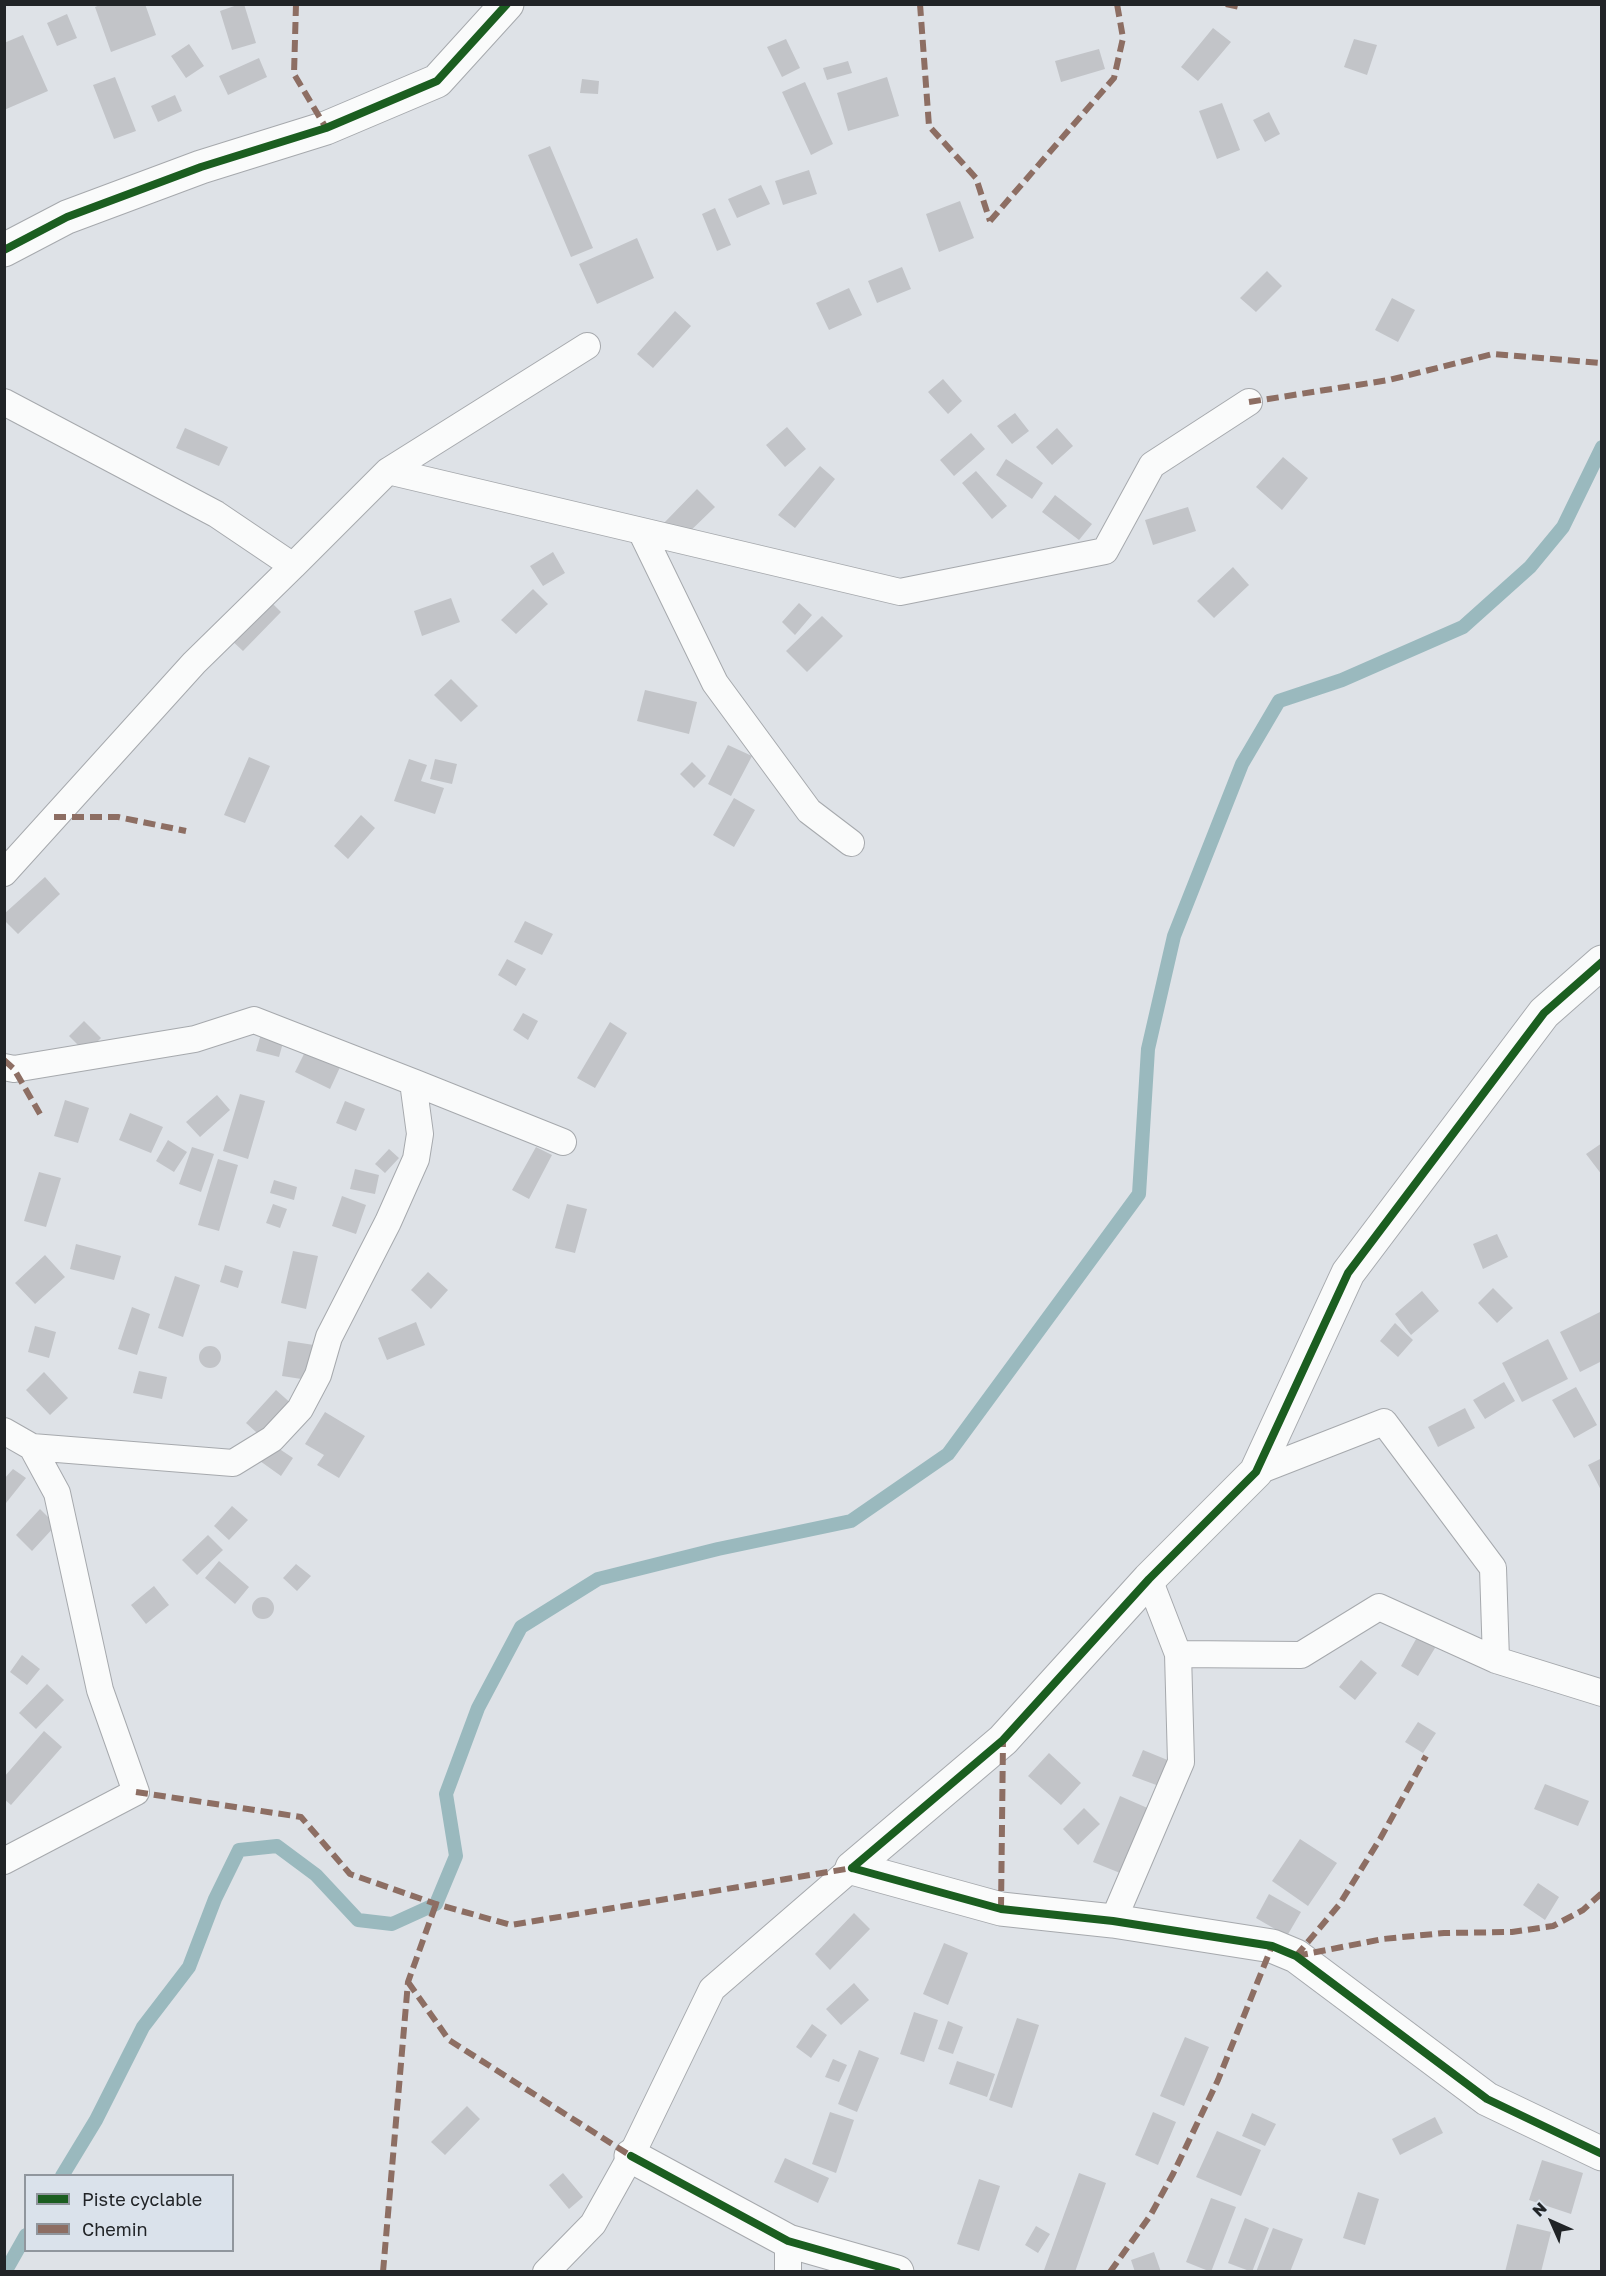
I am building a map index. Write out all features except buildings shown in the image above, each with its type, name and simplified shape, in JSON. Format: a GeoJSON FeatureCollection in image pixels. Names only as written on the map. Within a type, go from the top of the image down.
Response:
{"type":"FeatureCollection","features":[{"type":"Feature","properties":{"kind":"street"},"geometry":{"type":"LineString","coordinates":[[4,250],[67,217],[201,167],[326,128],[437,81],[507,4]]}},
{"type":"Feature","properties":{"kind":"street"},"geometry":{"type":"LineString","coordinates":[[852,1868],[1003,1740],[1149,1579],[1256,1472],[1348,1273],[1544,1014],[1602,962]]}},
{"type":"Feature","properties":{"kind":"street"},"geometry":{"type":"LineString","coordinates":[[852,1868],[1001,1909],[1113,1921],[1272,1946],[1296,1956],[1487,2099],[1602,2154]]}},
{"type":"Feature","properties":{"kind":"street"},"geometry":{"type":"LineString","coordinates":[[631,2156],[788,2256],[897,2271]]}},
{"type":"Feature","properties":{"kind":"lane"},"geometry":{"type":"LineString","coordinates":[[4,873],[194,663],[388,471],[587,346]]}},
{"type":"Feature","properties":{"kind":"lane"},"geometry":{"type":"LineString","coordinates":[[4,402],[216,514],[294,566]]}},
{"type":"Feature","properties":{"kind":"lane"},"geometry":{"type":"LineString","coordinates":[[388,471],[900,592],[1105,550],[1152,465],[1249,402]]}},
{"type":"Feature","properties":{"kind":"lane"},"geometry":{"type":"LineString","coordinates":[[641,531],[716,683],[809,811],[851,843]]}},
{"type":"Feature","properties":{"kind":"lane"},"geometry":{"type":"LineString","coordinates":[[4,1066],[14,1070],[195,1039],[254,1020],[563,1142]]}},
{"type":"Feature","properties":{"kind":"lane"},"geometry":{"type":"LineString","coordinates":[[4,1431],[32,1447],[233,1463],[272,1439],[300,1409],[318,1375],[329,1337],[388,1222],[416,1159],[420,1134],[413,1082]]}},
{"type":"Feature","properties":{"kind":"lane"},"geometry":{"type":"LineString","coordinates":[[1256,1472],[1384,1422],[1493,1568],[1496,1660]]}},
{"type":"Feature","properties":{"kind":"lane"},"geometry":{"type":"LineString","coordinates":[[4,1862],[136,1792],[100,1690],[57,1492],[32,1447]]}},
{"type":"Feature","properties":{"kind":"lane"},"geometry":{"type":"LineString","coordinates":[[1113,1921],[1181,1762],[1179,1654],[1149,1579]]}},
{"type":"Feature","properties":{"kind":"lane"},"geometry":{"type":"LineString","coordinates":[[1179,1654],[1301,1655],[1379,1607],[1496,1660],[1602,1693]]}},
{"type":"Feature","properties":{"kind":"lane"},"geometry":{"type":"LineString","coordinates":[[546,2271],[593,2224],[631,2156],[712,1989],[852,1868]]}},
{"type":"Feature","properties":{"kind":"waterway"},"geometry":{"type":"LineString","coordinates":[[63,2174],[96,2120],[143,2027],[189,1967],[215,1899],[239,1850],[277,1846],[316,1875],[358,1920],[392,1924],[436,1904],[456,1856],[446,1794],[478,1708],[521,1627],[598,1579],[718,1549],[851,1521],[948,1454],[1139,1194],[1148,1049],[1174,936],[1242,764],[1279,701],[1342,680],[1463,627],[1530,567],[1563,527],[1602,447]]}},
{"type":"Feature","properties":{"kind":"waterway"},"geometry":{"type":"LineString","coordinates":[[5,2272],[24,2239]]}},
{"type":"Feature","properties":{"kind":"marked path"},"geometry":{"type":"LineString","coordinates":[[296,4],[294,74],[326,128]]}},
{"type":"Feature","properties":{"kind":"marked path"},"geometry":{"type":"LineString","coordinates":[[920,4],[929,126],[976,178],[990,221]]}},
{"type":"Feature","properties":{"kind":"marked path"},"geometry":{"type":"LineString","coordinates":[[990,221],[1114,78],[1123,38],[1117,4]]}},
{"type":"Feature","properties":{"kind":"marked path"},"geometry":{"type":"LineString","coordinates":[[1226,4],[1239,7]]}},
{"type":"Feature","properties":{"kind":"marked path"},"geometry":{"type":"LineString","coordinates":[[1249,402],[1389,380],[1493,354],[1602,363]]}},
{"type":"Feature","properties":{"kind":"marked path"},"geometry":{"type":"LineString","coordinates":[[54,817],[118,817],[186,831]]}},
{"type":"Feature","properties":{"kind":"marked path"},"geometry":{"type":"LineString","coordinates":[[4,1060],[14,1069],[40,1114]]}},
{"type":"Feature","properties":{"kind":"marked path"},"geometry":{"type":"LineString","coordinates":[[1001,1909],[1003,1740]]}},
{"type":"Feature","properties":{"kind":"marked path"},"geometry":{"type":"LineString","coordinates":[[1296,1956],[1339,1905],[1380,1839],[1426,1756]]}},
{"type":"Feature","properties":{"kind":"marked path"},"geometry":{"type":"LineString","coordinates":[[136,1792],[301,1817],[350,1874],[436,1904],[511,1925],[852,1868]]}},
{"type":"Feature","properties":{"kind":"marked path"},"geometry":{"type":"LineString","coordinates":[[1296,1956],[1383,1939],[1444,1933],[1512,1932],[1553,1926],[1583,1910],[1602,1893]]}},
{"type":"Feature","properties":{"kind":"marked path"},"geometry":{"type":"LineString","coordinates":[[383,2272],[408,1982],[436,1904]]}},
{"type":"Feature","properties":{"kind":"marked path"},"geometry":{"type":"LineString","coordinates":[[1110,2272],[1150,2216],[1173,2174],[1218,2080],[1272,1946]]}},
{"type":"Feature","properties":{"kind":"marked path"},"geometry":{"type":"LineString","coordinates":[[408,1982],[449,2040],[631,2156]]}},
{"type":"Feature","properties":{"kind":"cycle path"},"geometry":{"type":"LineString","coordinates":[[4,250],[67,217],[201,167],[326,128],[437,81],[507,4]]}},
{"type":"Feature","properties":{"kind":"cycle path"},"geometry":{"type":"LineString","coordinates":[[852,1868],[1003,1740],[1149,1579],[1256,1472],[1348,1273],[1544,1013],[1602,962]]}},
{"type":"Feature","properties":{"kind":"cycle path"},"geometry":{"type":"LineString","coordinates":[[852,1868],[1001,1909],[1113,1921],[1272,1946],[1296,1956],[1487,2099],[1602,2154]]}},
{"type":"Feature","properties":{"kind":"cycle path"},"geometry":{"type":"LineString","coordinates":[[631,2156],[788,2241],[897,2272]]}}]}
